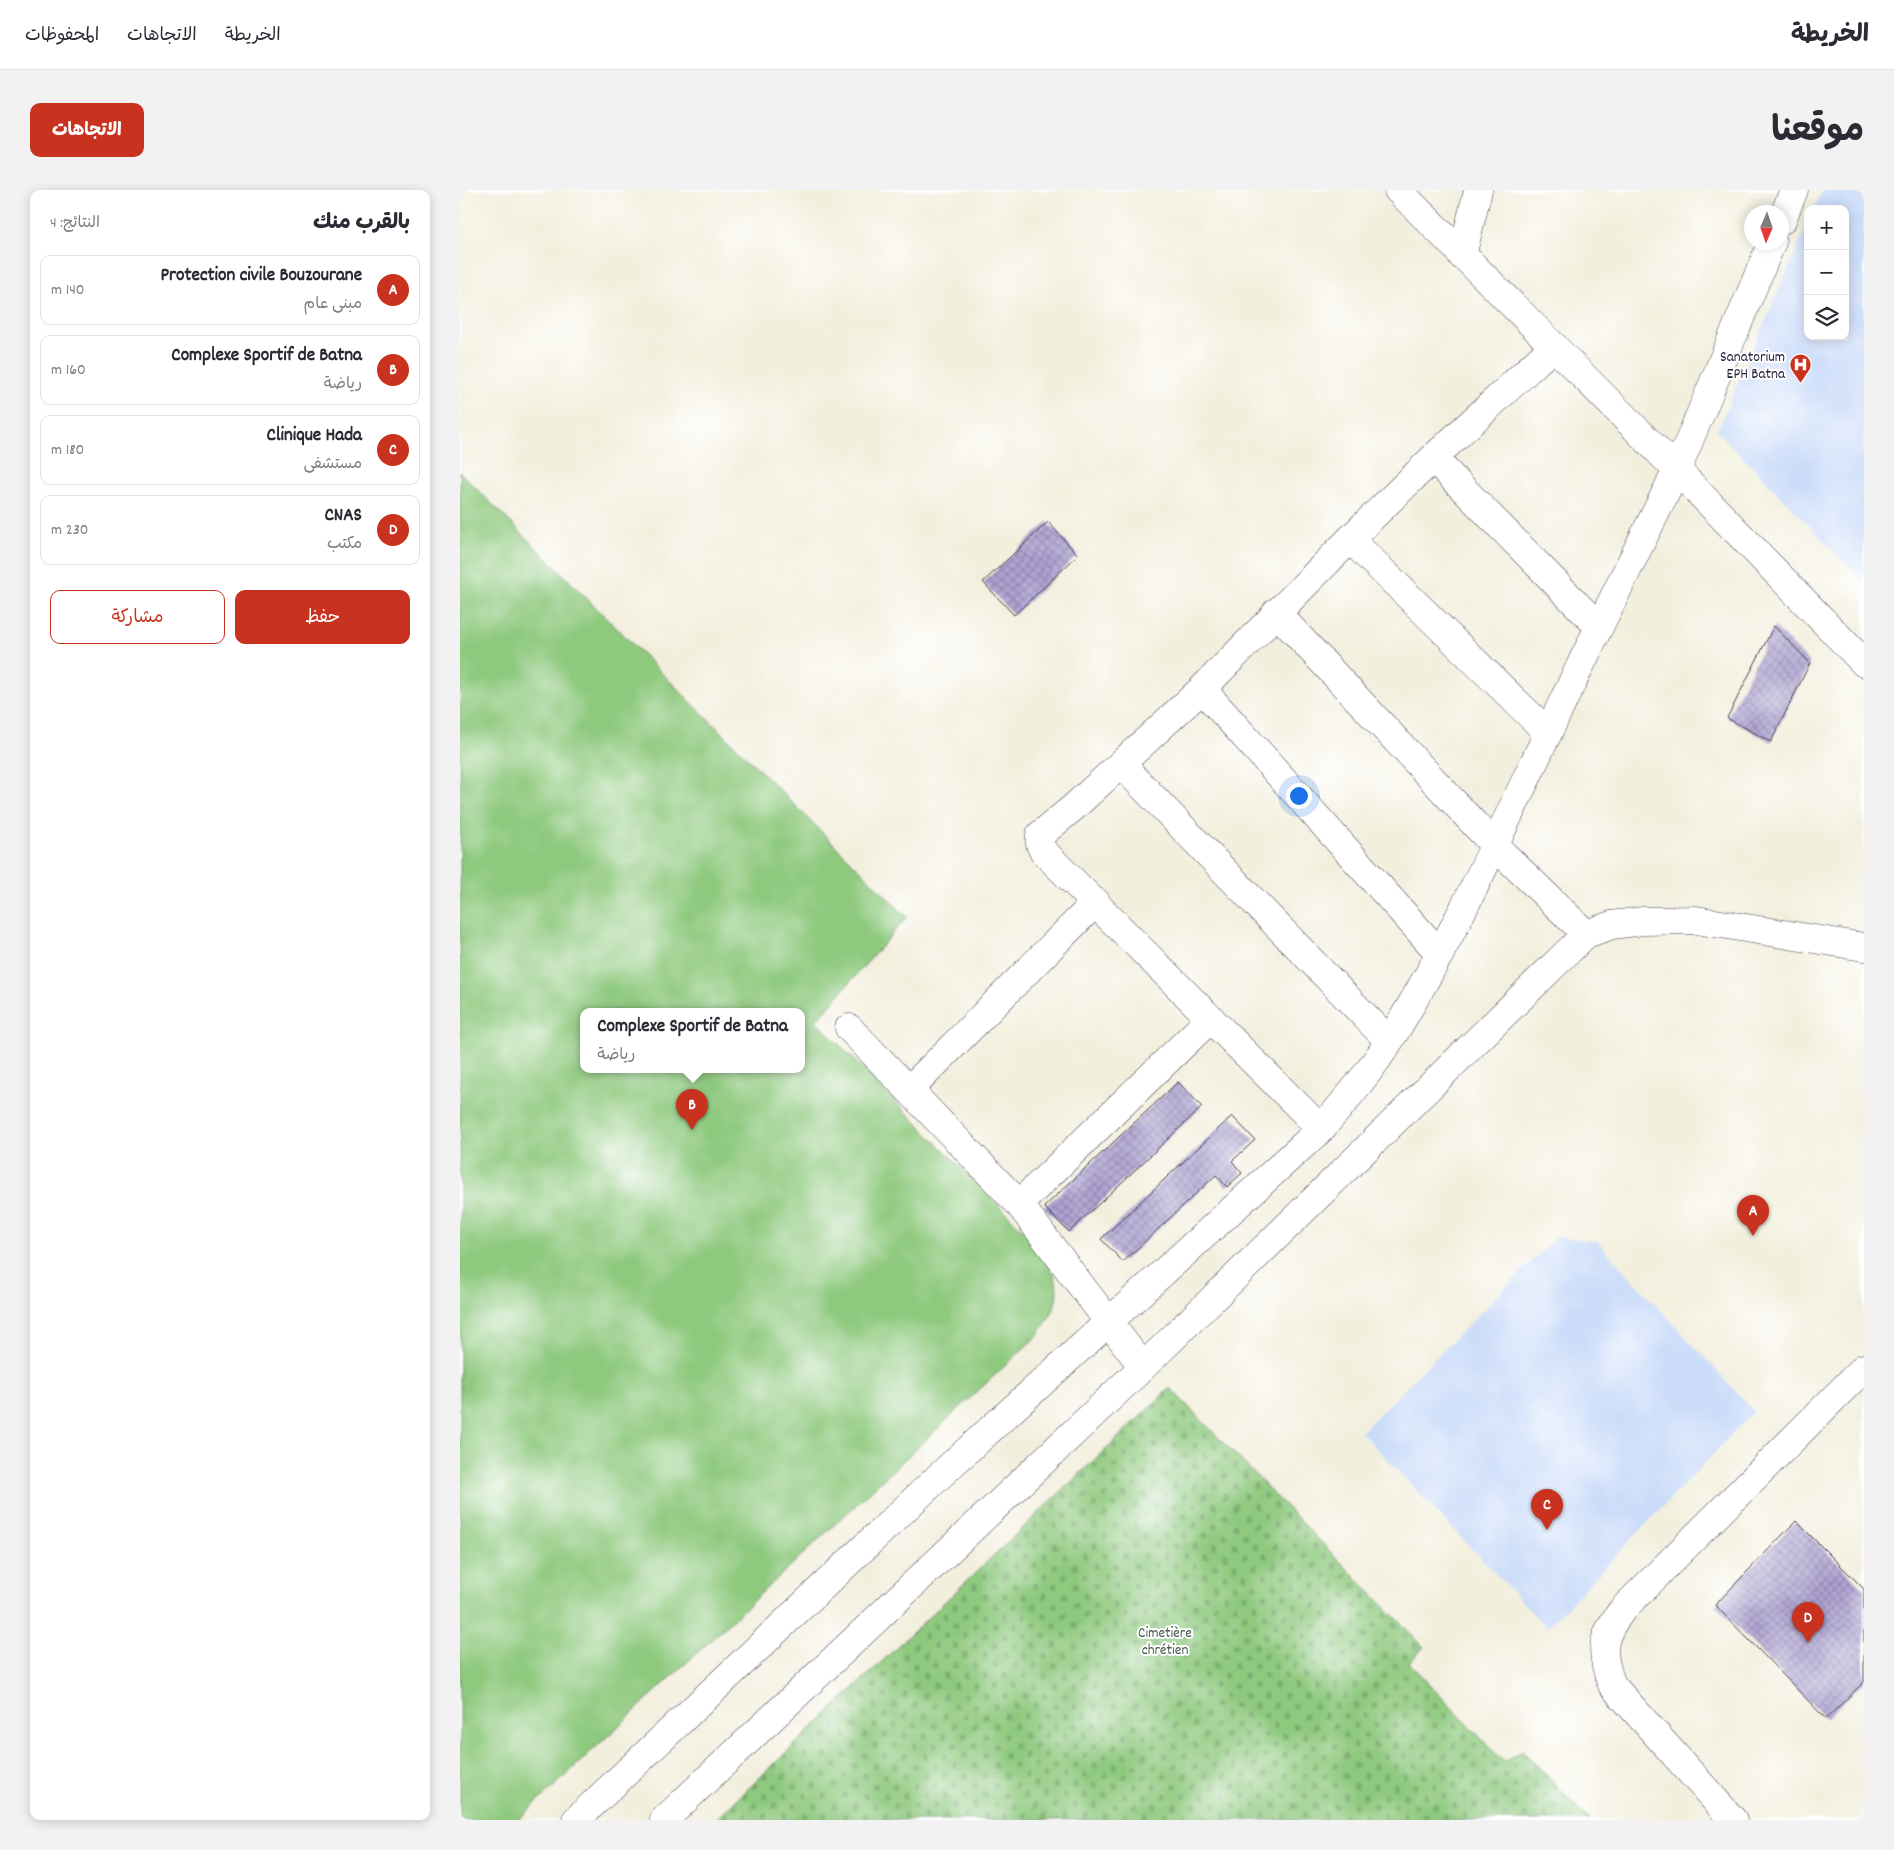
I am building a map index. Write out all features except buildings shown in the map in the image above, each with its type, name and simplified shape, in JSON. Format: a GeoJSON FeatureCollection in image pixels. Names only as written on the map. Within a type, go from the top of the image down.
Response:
{"type":"FeatureCollection","features":[{"type":"Feature","properties":{"kind":"street"},"geometry":{"type":"LineString","coordinates":[[1398,190],[1677,470],[1864,663]]}},
{"type":"Feature","properties":{"kind":"street"},"geometry":{"type":"LineString","coordinates":[[1462,256],[1478,190]]}},
{"type":"Feature","properties":{"kind":"street"},"geometry":{"type":"LineString","coordinates":[[1788,205],[1794,190]]}},
{"type":"Feature","properties":{"kind":"street"},"geometry":{"type":"LineString","coordinates":[[576,1820],[948,1468],[1321,1130],[1354,1090],[1389,1041],[1440,954],[1496,846],[1599,627],[1677,470],[1769,250]]}},
{"type":"Feature","properties":{"kind":"street"},"geometry":{"type":"LineString","coordinates":[[1321,1130],[1096,902],[1043,851],[1040,844],[1040,836],[1202,688],[1276,612],[1433,458],[1554,346]]}},
{"type":"Feature","properties":{"kind":"street"},"geometry":{"type":"LineString","coordinates":[[1433,458],[1599,627]]}},
{"type":"Feature","properties":{"kind":"street"},"geometry":{"type":"LineString","coordinates":[[1350,539],[1548,733]]}},
{"type":"Feature","properties":{"kind":"street"},"geometry":{"type":"LineString","coordinates":[[1276,612],[1496,846],[1586,934]]}},
{"type":"Feature","properties":{"kind":"street"},"geometry":{"type":"LineString","coordinates":[[1202,688],[1440,954]]}},
{"type":"Feature","properties":{"kind":"street"},"geometry":{"type":"LineString","coordinates":[[1121,764],[1389,1041]]}},
{"type":"Feature","properties":{"kind":"street"},"geometry":{"type":"LineString","coordinates":[[910,1089],[1096,902]]}},
{"type":"Feature","properties":{"kind":"street"},"geometry":{"type":"LineString","coordinates":[[664,1820],[1144,1367],[1586,934],[1612,925],[1643,921],[1696,920],[1864,947]]}},
{"type":"Feature","properties":{"kind":"street"},"geometry":{"type":"LineString","coordinates":[[1019,1204],[1211,1018]]}},
{"type":"Feature","properties":{"kind":"street"},"geometry":{"type":"LineString","coordinates":[[849,1028],[1019,1204],[1144,1367]]}},
{"type":"Feature","properties":{"kind":"street"},"geometry":{"type":"LineString","coordinates":[[1732,1820],[1612,1684],[1604,1664],[1604,1643],[1611,1623],[1625,1607],[1864,1368]]}},
{"type":"Feature","properties":{"kind":"shaded area","name":"Sanatorium EPH Batna"},"geometry":{"type":"Polygon","coordinates":[[[1822,190],[1864,190],[1864,582],[1717,431],[1804,232],[1804,340],[1849,340],[1849,205],[1816,205],[1822,190]]]}},
{"type":"Feature","properties":{"kind":"shaded area"},"geometry":{"type":"Polygon","coordinates":[[[1556,1237],[1597,1241],[1754,1411],[1547,1628],[1361,1432],[1556,1237]]]}},
{"type":"Feature","properties":{"kind":"green space"},"geometry":{"type":"Polygon","coordinates":[[[460,472],[907,917],[816,1021],[1032,1239],[1048,1262],[1057,1288],[1057,1297],[1053,1311],[1038,1335],[518,1820],[460,1820],[460,472]]]}},
{"type":"Feature","properties":{"kind":"green space","name":"Cimetière chrétien"},"geometry":{"type":"Polygon","coordinates":[[[1170,1388],[1424,1647],[1409,1663],[1504,1762],[1522,1750],[1590,1820],[715,1820],[1170,1388]]]}},
{"type":"Feature","properties":{"kind":"place","name":"Sanatorium EPH Batna"},"geometry":{"type":"Point","coordinates":[1801,384]}},
{"type":"Feature","properties":{"kind":"place","name":"Complexe Sportif de Batna"},"geometry":{"type":"Point","coordinates":[692,1130]}},
{"type":"Feature","properties":{"kind":"place","name":"Protection civile Bouzourane"},"geometry":{"type":"Point","coordinates":[1753,1236]}},
{"type":"Feature","properties":{"kind":"place","name":"Clinique Hada"},"geometry":{"type":"Point","coordinates":[1547,1530]}},
{"type":"Feature","properties":{"kind":"place","name":"CNAS"},"geometry":{"type":"Point","coordinates":[1808,1643]}}]}
